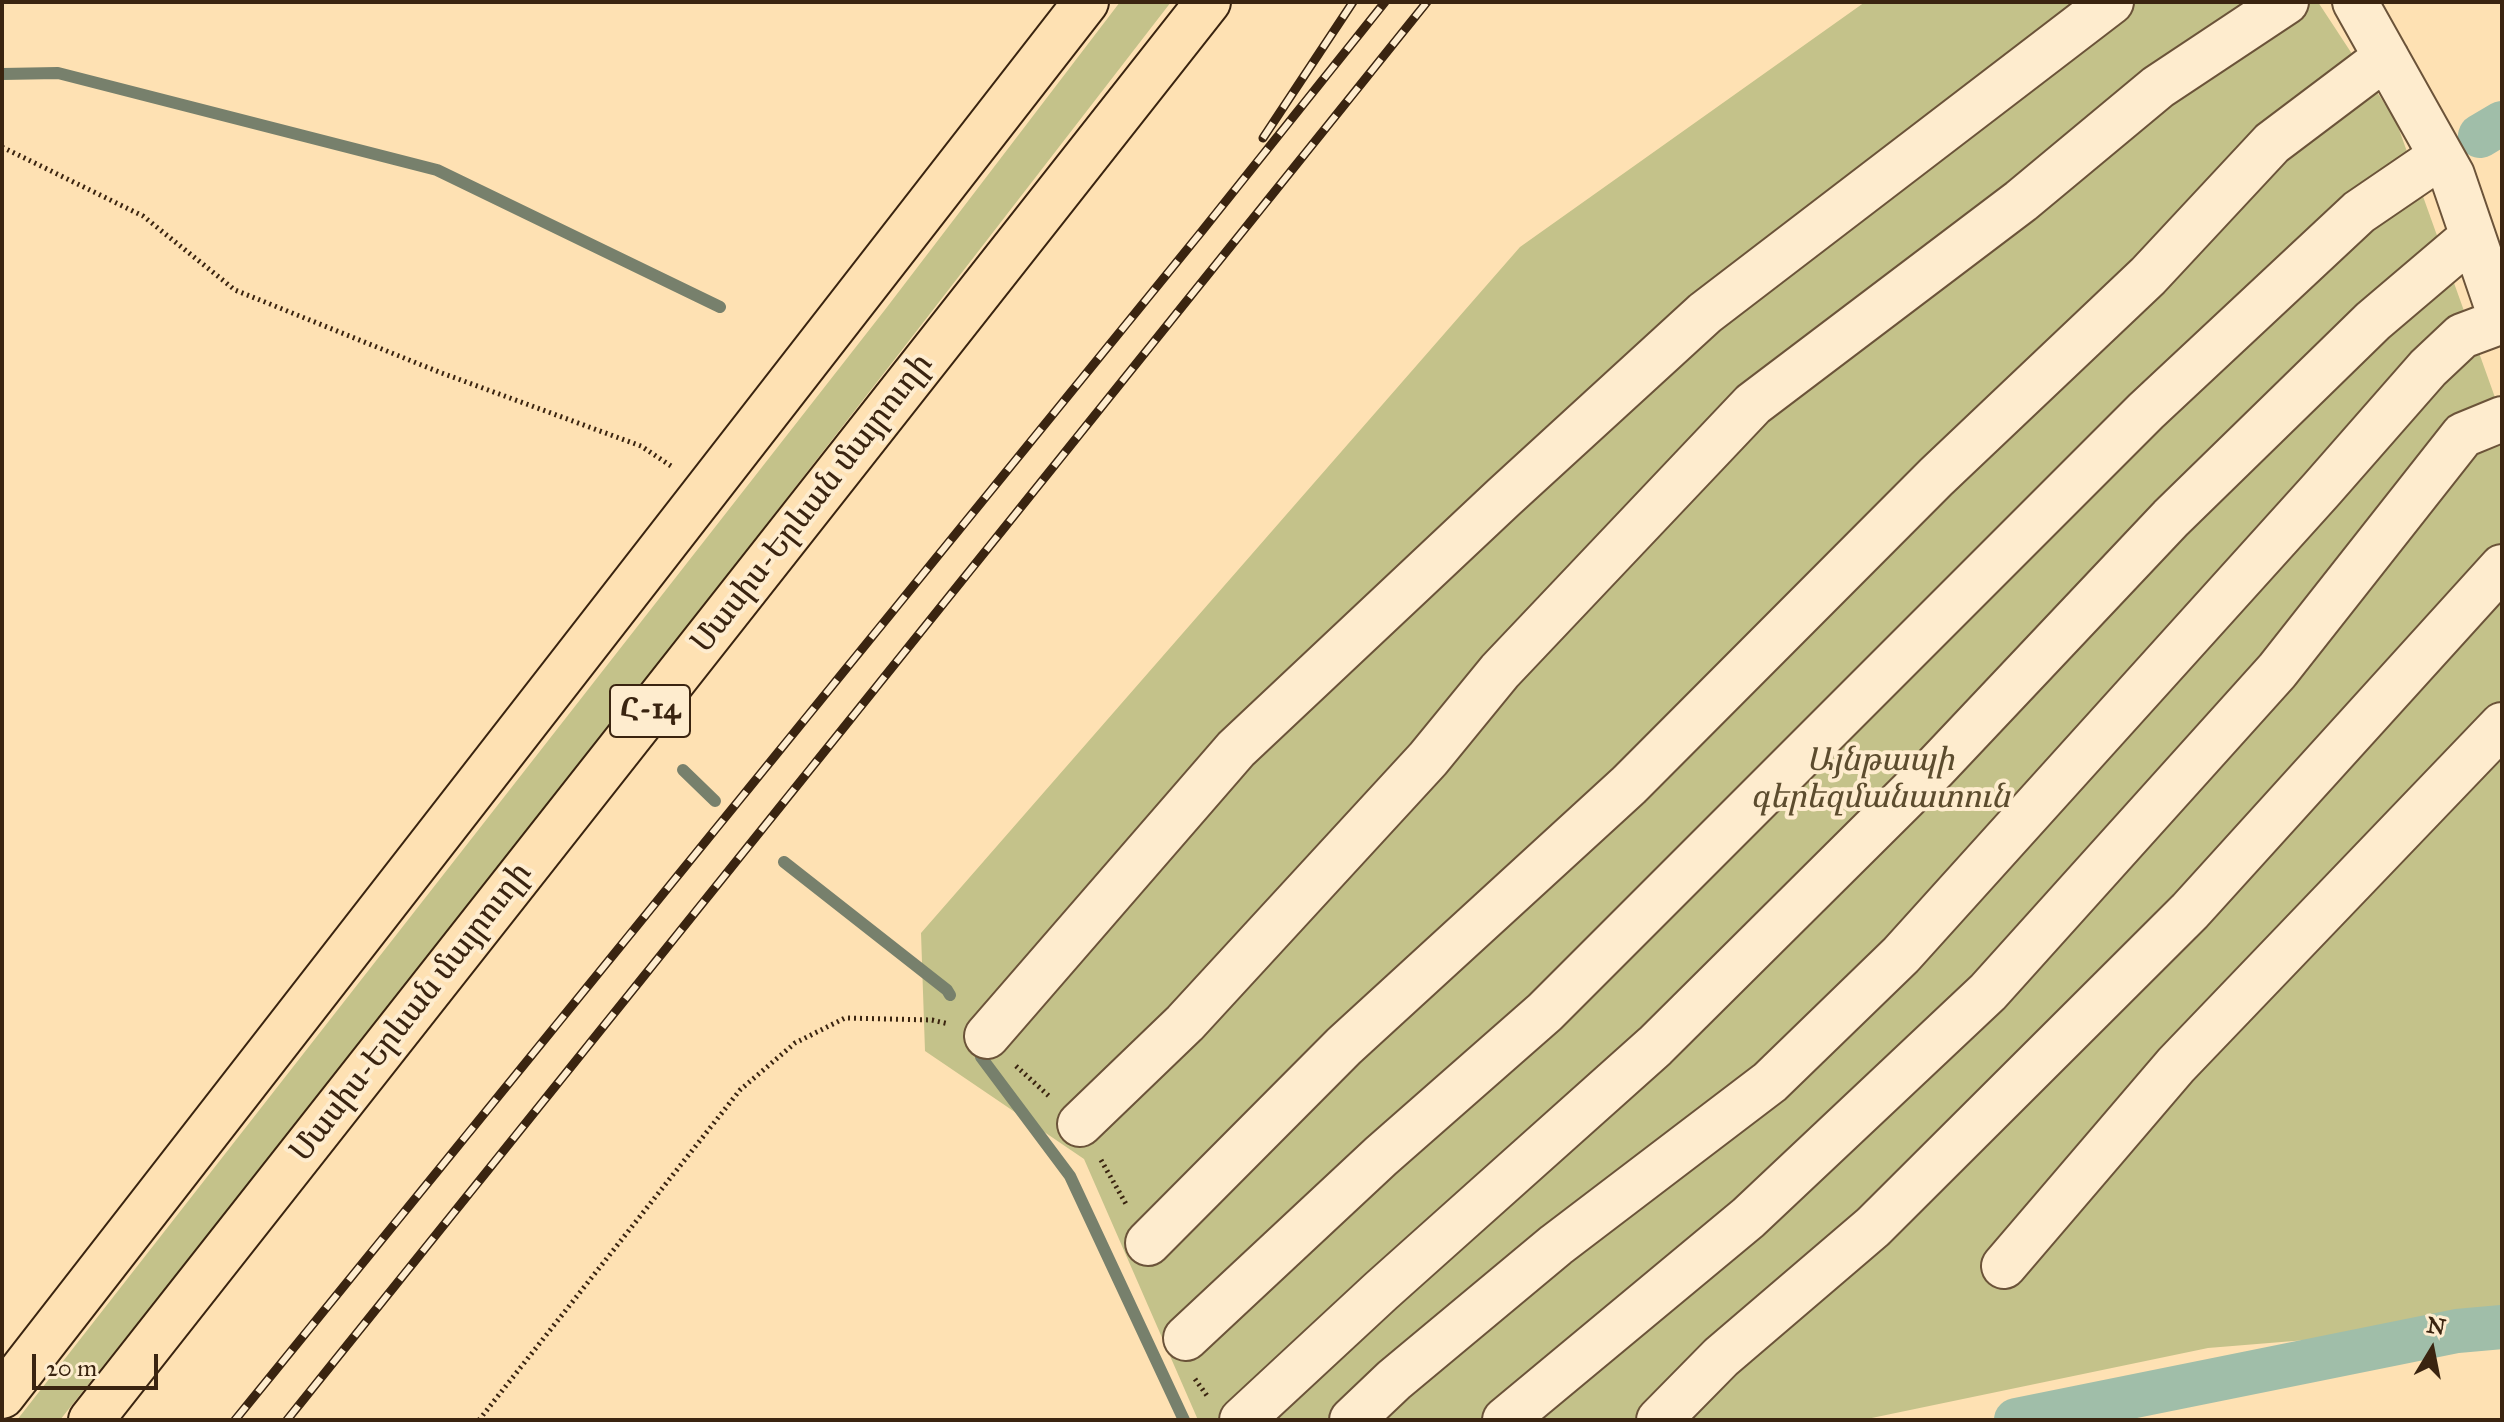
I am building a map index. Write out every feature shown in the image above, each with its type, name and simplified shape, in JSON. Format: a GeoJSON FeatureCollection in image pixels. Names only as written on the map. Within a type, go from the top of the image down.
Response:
{"type":"FeatureCollection","features":[{"type":"Feature","properties":{"kind":"main road","name":"Հ-14"},"geometry":{"type":"LineString","coordinates":[[2,1396],[1086,2]]}},
{"type":"Feature","properties":{"kind":"main road","name":"Մասիս-Երևան մայրուղի"},"geometry":{"type":"LineString","coordinates":[[91,1420],[1208,2]]}},
{"type":"Feature","properties":{"kind":"lane"},"geometry":{"type":"LineString","coordinates":[[987,1036],[1236,749],[1515,487],[1705,313],[2111,2]]}},
{"type":"Feature","properties":{"kind":"lane"},"geometry":{"type":"LineString","coordinates":[[1080,1124],[1185,1023],[1428,759],[1500,671],[1753,404],[2021,201],[2158,87],[2286,2]]}},
{"type":"Feature","properties":{"kind":"lane"},"geometry":{"type":"LineString","coordinates":[[1352,1420],[1394,1380],[1556,1245],[1770,1082],[1901,955],[2428,368],[2462,336],[2502,321],[2452,175],[2355,2]]}},
{"type":"Feature","properties":{"kind":"lane"},"geometry":{"type":"LineString","coordinates":[[1148,1243],[1344,1046],[1629,785],[1936,477],[2148,276],[2272,143],[2386,57]]}},
{"type":"Feature","properties":{"kind":"lane"},"geometry":{"type":"LineString","coordinates":[[1186,1338],[1381,1156],[1545,1012],[2146,411],[2359,212],[2441,156]]}},
{"type":"Feature","properties":{"kind":"lane"},"geometry":{"type":"LineString","coordinates":[[1226,1410],[1381,1291],[1655,1046],[1934,769],[2171,518],[2373,321],[2473,236]]}},
{"type":"Feature","properties":{"kind":"lane"},"geometry":{"type":"LineString","coordinates":[[1505,1420],[1748,1218],[1988,992],[2277,671],[2463,435],[2502,419]]}},
{"type":"Feature","properties":{"kind":"lane"},"geometry":{"type":"LineString","coordinates":[[1659,1420],[1721,1357],[1873,1227],[2179,923],[2502,567]]}},
{"type":"Feature","properties":{"kind":"lane"},"geometry":{"type":"LineString","coordinates":[[2004,1266],[2176,1065],[2502,725]]}},
{"type":"Feature","properties":{"kind":"path"},"geometry":{"type":"LineString","coordinates":[[2,147],[143,216],[235,290],[439,372],[641,446],[708,491]]}},
{"type":"Feature","properties":{"kind":"path"},"geometry":{"type":"LineString","coordinates":[[479,1420],[740,1090],[795,1043],[845,1018],[932,1020],[987,1036],[1080,1124],[1148,1243]]}},
{"type":"Feature","properties":{"kind":"path"},"geometry":{"type":"LineString","coordinates":[[1186,1338],[1196,1380],[1226,1410]]}},
{"type":"Feature","properties":{"kind":"green space"},"geometry":{"type":"Polygon","coordinates":[[[1120,2],[1171,2],[618,714],[60,1420],[17,1420],[884,311],[1120,2]]]}},
{"type":"Feature","properties":{"kind":"green space","name":"Այնթապի գերեզմանատուն"},"geometry":{"type":"Polygon","coordinates":[[[1865,2],[2318,2],[2396,121],[2502,417],[2502,1324],[2208,1348],[1862,1420],[1198,1420],[1084,1159],[925,1051],[921,933],[1520,247],[1865,2]]]}},
{"type":"Feature","properties":{"kind":"waterway"},"geometry":{"type":"LineString","coordinates":[[2,74],[58,73],[437,170],[720,307]]}},
{"type":"Feature","properties":{"kind":"waterway"},"geometry":{"type":"LineString","coordinates":[[2480,136],[2502,123]]}},
{"type":"Feature","properties":{"kind":"waterway"},"geometry":{"type":"LineString","coordinates":[[683,770],[715,801]]}},
{"type":"Feature","properties":{"kind":"waterway"},"geometry":{"type":"LineString","coordinates":[[784,862],[950,995]]}},
{"type":"Feature","properties":{"kind":"waterway"},"geometry":{"type":"LineString","coordinates":[[981,1057],[1070,1176],[1184,1420]]}},
{"type":"Feature","properties":{"kind":"waterway"},"geometry":{"type":"LineString","coordinates":[[2016,1420],[2457,1331],[2502,1327]]}},
{"type":"Feature","properties":{"kind":"railway"},"geometry":{"type":"LineString","coordinates":[[1263,138],[1353,2]]}},
{"type":"Feature","properties":{"kind":"railway"},"geometry":{"type":"LineString","coordinates":[[235,1420],[1385,2]]}},
{"type":"Feature","properties":{"kind":"railway"},"geometry":{"type":"LineString","coordinates":[[287,1420],[1427,2]]}}]}
